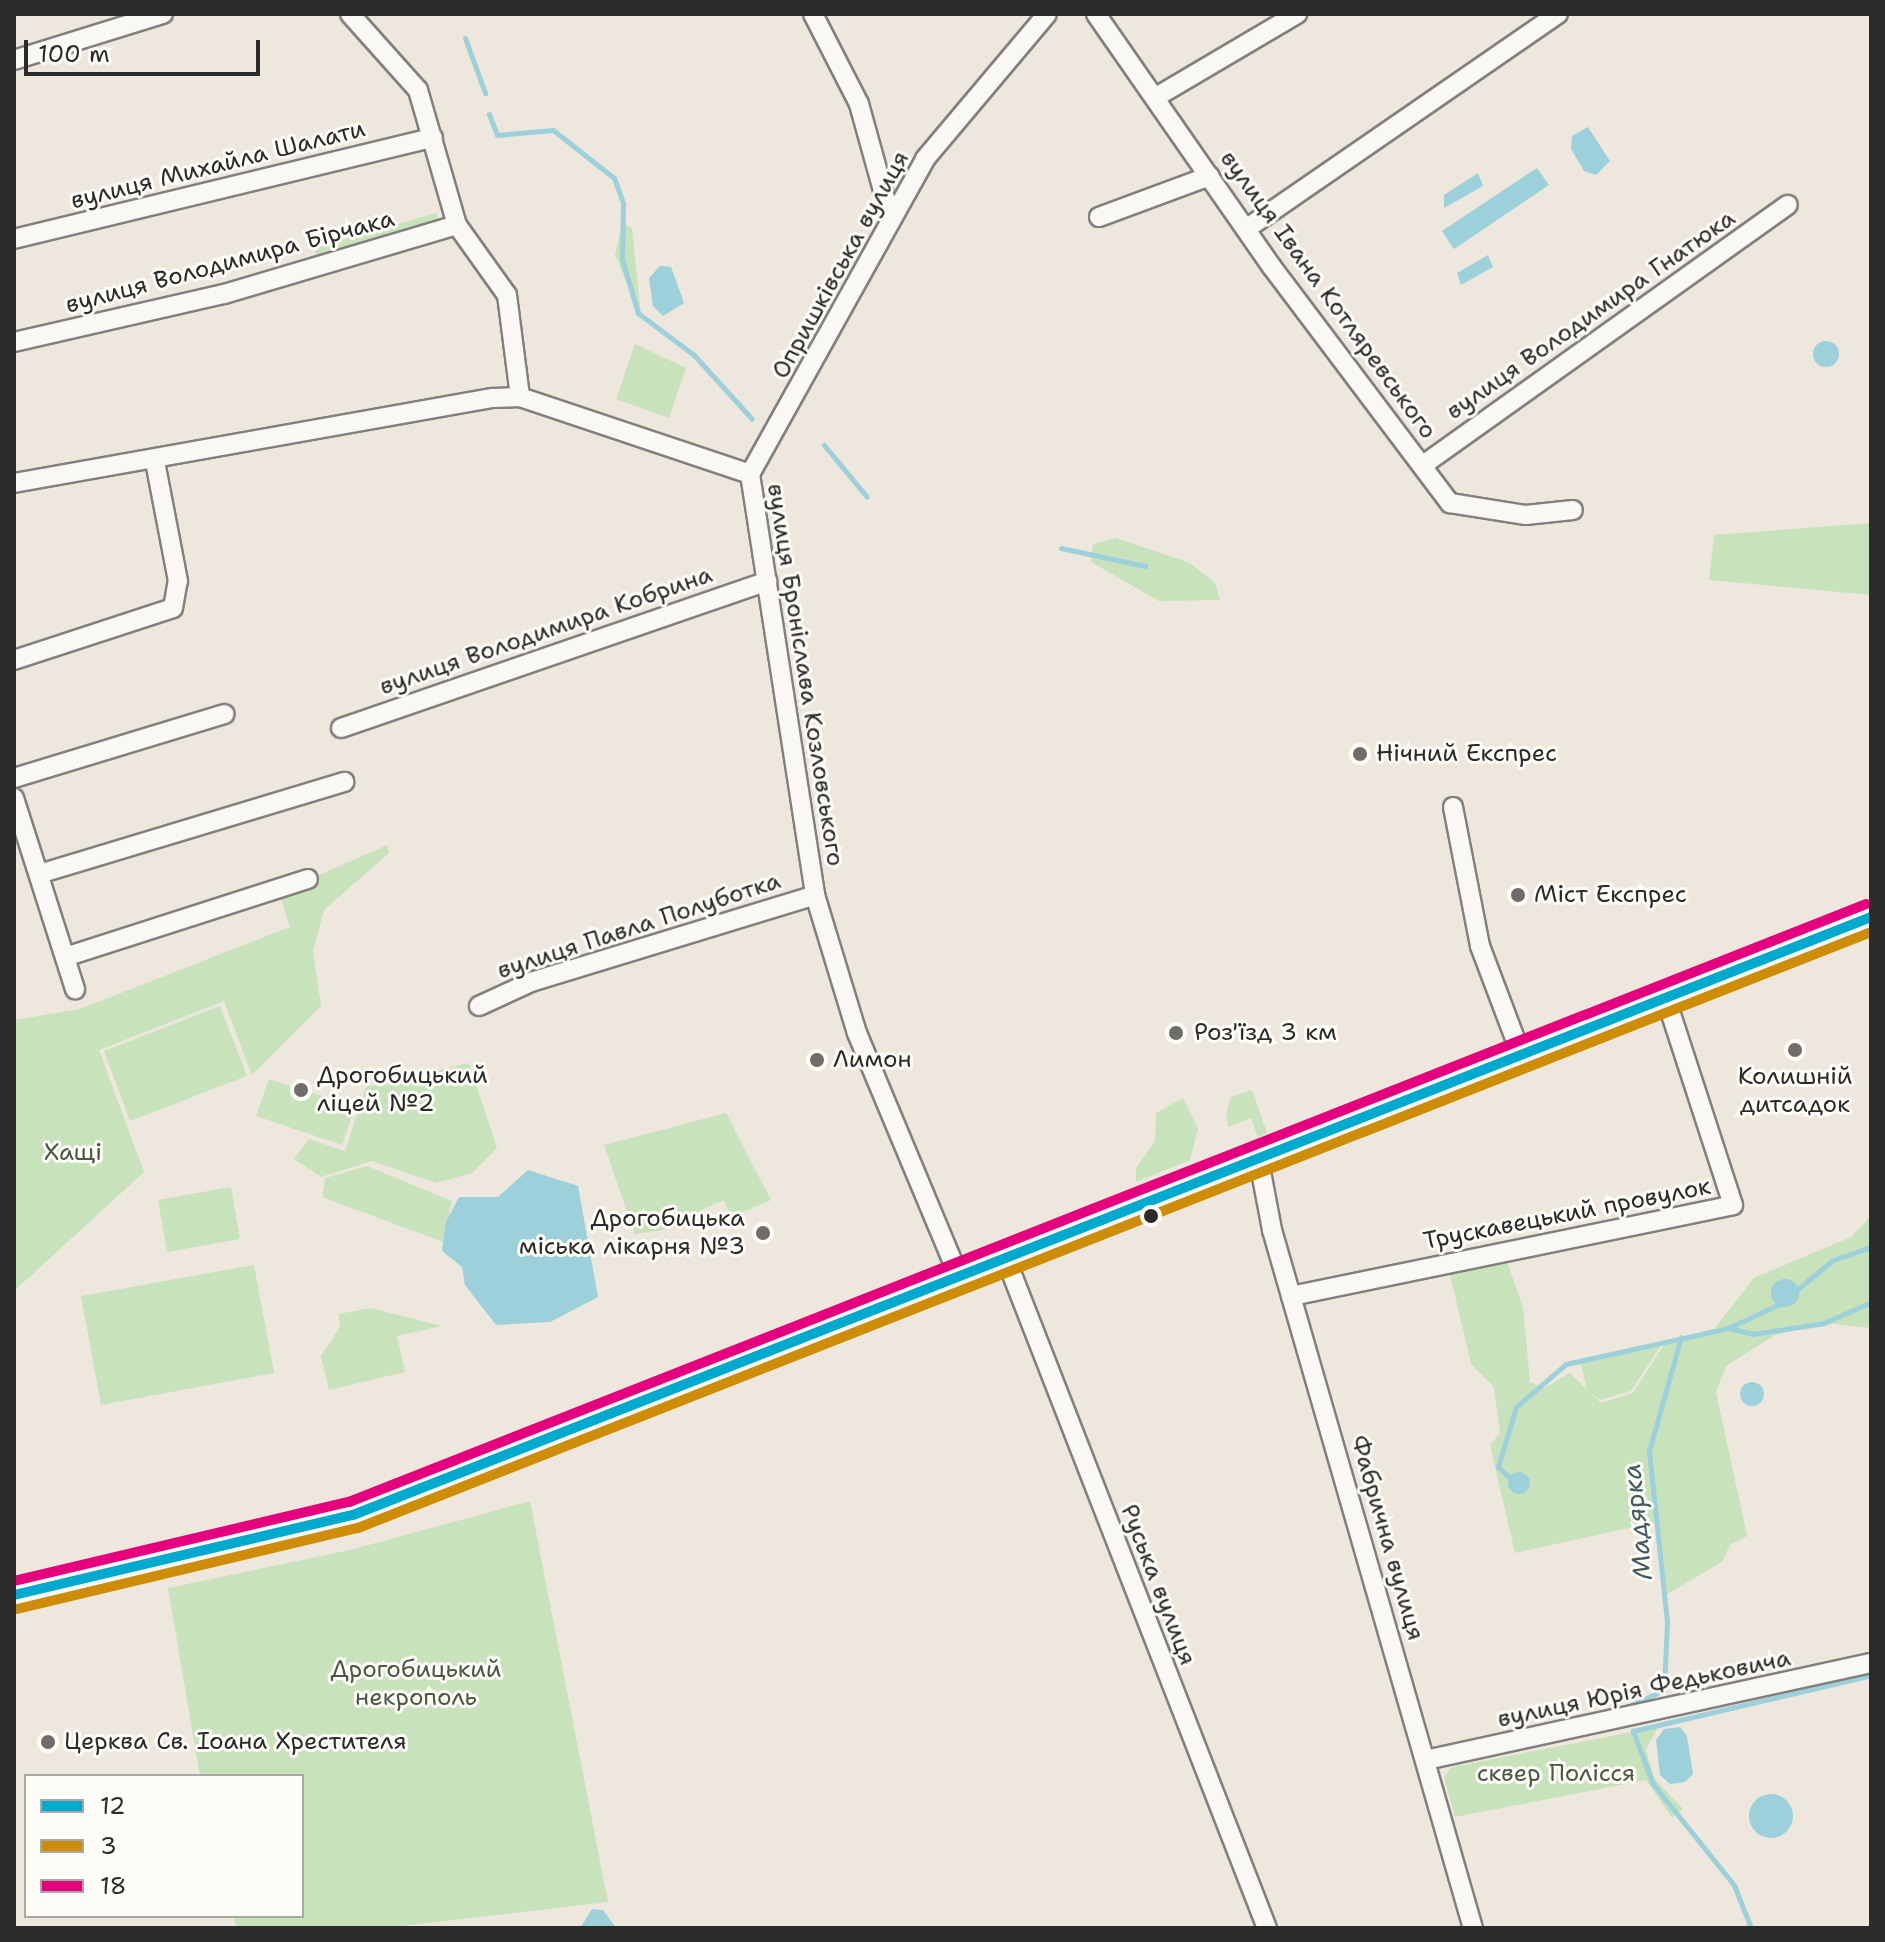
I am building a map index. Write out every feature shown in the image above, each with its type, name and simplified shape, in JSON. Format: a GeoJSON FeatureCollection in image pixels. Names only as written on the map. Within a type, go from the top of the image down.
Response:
{"type":"FeatureCollection","features":[{"type":"Feature","properties":{"kind":"main road"},"geometry":{"type":"LineString","coordinates":[[14,1595],[321,1526],[1259,1161],[1871,917]]}},
{"type":"Feature","properties":{"kind":"street"},"geometry":{"type":"LineString","coordinates":[[14,60],[123,20],[163,14]]}},
{"type":"Feature","properties":{"kind":"street"},"geometry":{"type":"LineString","coordinates":[[350,14],[412,80],[433,138],[457,225],[507,295],[520,397]]}},
{"type":"Feature","properties":{"kind":"street"},"geometry":{"type":"LineString","coordinates":[[813,14],[859,104],[890,216]]}},
{"type":"Feature","properties":{"kind":"street","name":"Опришківська вулиця"},"geometry":{"type":"LineString","coordinates":[[750,474],[844,313],[890,216],[943,134],[1047,14]]}},
{"type":"Feature","properties":{"kind":"street","name":"вулиця Івана Котляревського"},"geometry":{"type":"LineString","coordinates":[[1096,14],[1246,229],[1450,503],[1472,510],[1573,510]]}},
{"type":"Feature","properties":{"kind":"street"},"geometry":{"type":"LineString","coordinates":[[1156,97],[1297,14]]}},
{"type":"Feature","properties":{"kind":"street"},"geometry":{"type":"LineString","coordinates":[[1246,229],[1558,14]]}},
{"type":"Feature","properties":{"kind":"street","name":"вулиця Михайла Шалати"},"geometry":{"type":"LineString","coordinates":[[14,239],[433,138]]}},
{"type":"Feature","properties":{"kind":"street"},"geometry":{"type":"LineString","coordinates":[[1099,217],[1210,176]]}},
{"type":"Feature","properties":{"kind":"street","name":"вулиця Володимира Гнатюка"},"geometry":{"type":"LineString","coordinates":[[1423,465],[1788,205]]}},
{"type":"Feature","properties":{"kind":"street","name":"вулиця Володимира Бірчака"},"geometry":{"type":"LineString","coordinates":[[14,342],[224,294],[457,225]]}},
{"type":"Feature","properties":{"kind":"street","name":"вулиця Броніслава Козловського"},"geometry":{"type":"LineString","coordinates":[[14,483],[520,397],[750,474],[815,895],[857,1033],[959,1277]]}},
{"type":"Feature","properties":{"kind":"street"},"geometry":{"type":"LineString","coordinates":[[14,660],[173,608],[178,581],[155,461]]}},
{"type":"Feature","properties":{"kind":"street","name":"вулиця Володимира Кобрина"},"geometry":{"type":"LineString","coordinates":[[341,728],[767,581]]}},
{"type":"Feature","properties":{"kind":"street"},"geometry":{"type":"LineString","coordinates":[[14,778],[225,714]]}},
{"type":"Feature","properties":{"kind":"street"},"geometry":{"type":"LineString","coordinates":[[39,874],[344,782]]}},
{"type":"Feature","properties":{"kind":"street"},"geometry":{"type":"LineString","coordinates":[[14,798],[75,989]]}},
{"type":"Feature","properties":{"kind":"street"},"geometry":{"type":"LineString","coordinates":[[1453,807],[1480,946],[1522,1057]]}},
{"type":"Feature","properties":{"kind":"street"},"geometry":{"type":"LineString","coordinates":[[65,957],[308,879]]}},
{"type":"Feature","properties":{"kind":"street","name":"вулиця Павла Полуботка"},"geometry":{"type":"LineString","coordinates":[[479,1006],[531,982],[815,895]]}},
{"type":"Feature","properties":{"kind":"street","name":"Трускавецький провулок"},"geometry":{"type":"LineString","coordinates":[[1291,1296],[1733,1205],[1666,999]]}},
{"type":"Feature","properties":{"kind":"street","name":"Фабрична вулиця"},"geometry":{"type":"LineString","coordinates":[[1259,1161],[1291,1296],[1473,1928]]}},
{"type":"Feature","properties":{"kind":"street","name":"Руська вулиця"},"geometry":{"type":"LineString","coordinates":[[1006,1259],[1267,1928]]}},
{"type":"Feature","properties":{"kind":"street","name":"вулиця Юрія Федьковича"},"geometry":{"type":"LineString","coordinates":[[1426,1760],[1871,1663]]}},
{"type":"Feature","properties":{"kind":"green space"},"geometry":{"type":"Polygon","coordinates":[[[436,213],[440,224],[318,262],[314,248],[436,213]]]}},
{"type":"Feature","properties":{"kind":"green space"},"geometry":{"type":"Polygon","coordinates":[[[622,223],[632,228],[641,317],[615,255],[622,223]]]}},
{"type":"Feature","properties":{"kind":"green space"},"geometry":{"type":"Polygon","coordinates":[[[635,344],[686,368],[669,418],[616,399],[635,344]]]}},
{"type":"Feature","properties":{"kind":"green space"},"geometry":{"type":"Polygon","coordinates":[[[1871,523],[1871,595],[1709,580],[1714,535],[1871,523]]]}},
{"type":"Feature","properties":{"kind":"green space"},"geometry":{"type":"Polygon","coordinates":[[[1116,538],[1190,563],[1215,583],[1220,600],[1159,601],[1091,562],[1093,544],[1116,538]]]}},
{"type":"Feature","properties":{"kind":"green space","name":"Хащі"},"geometry":{"type":"Polygon","coordinates":[[[387,845],[389,853],[324,910],[313,951],[321,1006],[252,1075],[224,1001],[99,1050],[144,1172],[14,1291],[14,1020],[80,1009],[290,927],[279,893],[387,845]]]}},
{"type":"Feature","properties":{"kind":"green space"},"geometry":{"type":"Polygon","coordinates":[[[220,1006],[247,1076],[130,1121],[104,1051],[220,1006]]]}},
{"type":"Feature","properties":{"kind":"green space"},"geometry":{"type":"Polygon","coordinates":[[[469,1063],[497,1148],[472,1173],[436,1183],[372,1161],[321,1177],[294,1159],[309,1139],[345,1151],[366,1087],[469,1063]]]}},
{"type":"Feature","properties":{"kind":"green space"},"geometry":{"type":"Polygon","coordinates":[[[269,1079],[355,1107],[342,1145],[256,1116],[269,1079]]]}},
{"type":"Feature","properties":{"kind":"green space"},"geometry":{"type":"Polygon","coordinates":[[[1252,1090],[1267,1133],[1258,1137],[1251,1118],[1228,1127],[1226,1113],[1231,1097],[1252,1090]]]}},
{"type":"Feature","properties":{"kind":"green space"},"geometry":{"type":"Polygon","coordinates":[[[1183,1098],[1198,1129],[1190,1160],[1136,1182],[1136,1168],[1155,1141],[1156,1113],[1183,1098]]]}},
{"type":"Feature","properties":{"kind":"green space"},"geometry":{"type":"Polygon","coordinates":[[[726,1113],[771,1200],[731,1217],[724,1200],[701,1210],[707,1224],[635,1234],[604,1145],[726,1113]]]}},
{"type":"Feature","properties":{"kind":"green space"},"geometry":{"type":"Polygon","coordinates":[[[367,1166],[452,1201],[443,1242],[322,1197],[325,1178],[367,1166]]]}},
{"type":"Feature","properties":{"kind":"green space"},"geometry":{"type":"Polygon","coordinates":[[[231,1187],[240,1239],[167,1252],[158,1200],[231,1187]]]}},
{"type":"Feature","properties":{"kind":"green space"},"geometry":{"type":"Polygon","coordinates":[[[1871,1216],[1871,1328],[1824,1323],[1775,1335],[1726,1366],[1716,1392],[1747,1536],[1730,1545],[1722,1562],[1664,1596],[1656,1522],[1515,1553],[1490,1445],[1500,1433],[1494,1387],[1471,1364],[1449,1270],[1506,1259],[1523,1307],[1530,1382],[1544,1388],[1570,1373],[1601,1403],[1633,1393],[1667,1340],[1714,1329],[1754,1278],[1851,1237],[1871,1216]]]}},
{"type":"Feature","properties":{"kind":"green space"},"geometry":{"type":"Polygon","coordinates":[[[254,1265],[274,1373],[101,1405],[81,1296],[254,1265]]]}},
{"type":"Feature","properties":{"kind":"green space"},"geometry":{"type":"Polygon","coordinates":[[[371,1308],[442,1326],[397,1336],[405,1372],[329,1390],[321,1356],[340,1327],[338,1314],[371,1308]]]}},
{"type":"Feature","properties":{"kind":"green space"},"geometry":{"type":"Polygon","coordinates":[[[1662,1344],[1631,1391],[1601,1400],[1587,1391],[1581,1363],[1662,1344]]]}},
{"type":"Feature","properties":{"kind":"green space","name":"Дрогобицький некрополь"},"geometry":{"type":"Polygon","coordinates":[[[530,1501],[608,1902],[385,1928],[236,1928],[234,1918],[304,1918],[304,1774],[200,1774],[168,1588],[350,1550],[530,1501]]]}},
{"type":"Feature","properties":{"kind":"green space","name":"сквер Полісся"},"geometry":{"type":"Polygon","coordinates":[[[1658,1727],[1646,1750],[1654,1778],[1683,1809],[1672,1818],[1646,1780],[1455,1817],[1444,1777],[1452,1767],[1658,1727]]]}},
{"type":"Feature","properties":{"kind":"water"},"geometry":{"type":"Polygon","coordinates":[[[1588,127],[1610,161],[1596,175],[1584,171],[1571,149],[1572,136],[1588,127]]]}},
{"type":"Feature","properties":{"kind":"water"},"geometry":{"type":"Polygon","coordinates":[[[1537,168],[1549,185],[1454,249],[1442,231],[1537,168]]]}},
{"type":"Feature","properties":{"kind":"water"},"geometry":{"type":"Polygon","coordinates":[[[1478,173],[1483,186],[1444,208],[1444,195],[1478,173]]]}},
{"type":"Feature","properties":{"kind":"water"},"geometry":{"type":"Polygon","coordinates":[[[1488,255],[1493,267],[1461,285],[1457,273],[1488,255]]]}},
{"type":"Feature","properties":{"kind":"water"},"geometry":{"type":"Polygon","coordinates":[[[660,266],[671,267],[684,303],[663,316],[653,306],[649,278],[660,266]]]}},
{"type":"Feature","properties":{"kind":"water"},"geometry":{"type":"Polygon","coordinates":[[[1826,341],[1835,345],[1839,354],[1835,363],[1826,367],[1817,363],[1813,354],[1817,345],[1826,341]]]}},
{"type":"Feature","properties":{"kind":"water"},"geometry":{"type":"Polygon","coordinates":[[[528,1170],[578,1186],[598,1297],[550,1322],[496,1325],[465,1285],[462,1267],[442,1251],[446,1222],[459,1197],[498,1197],[528,1170]]]}},
{"type":"Feature","properties":{"kind":"water"},"geometry":{"type":"Polygon","coordinates":[[[1785,1279],[1795,1283],[1799,1293],[1795,1303],[1785,1307],[1775,1303],[1771,1293],[1775,1283],[1785,1279]]]}},
{"type":"Feature","properties":{"kind":"water"},"geometry":{"type":"Polygon","coordinates":[[[1752,1382],[1761,1385],[1764,1394],[1761,1403],[1752,1406],[1743,1403],[1740,1394],[1743,1385],[1752,1382]]]}},
{"type":"Feature","properties":{"kind":"water"},"geometry":{"type":"Polygon","coordinates":[[[1519,1472],[1527,1475],[1530,1483],[1527,1491],[1519,1494],[1511,1491],[1508,1483],[1511,1475],[1519,1472]]]}},
{"type":"Feature","properties":{"kind":"water"},"geometry":{"type":"Polygon","coordinates":[[[1680,1727],[1687,1736],[1693,1774],[1685,1782],[1670,1784],[1660,1775],[1656,1740],[1664,1729],[1680,1727]]]}},
{"type":"Feature","properties":{"kind":"water"},"geometry":{"type":"Polygon","coordinates":[[[1771,1794],[1787,1800],[1793,1816],[1787,1832],[1771,1838],[1755,1832],[1749,1816],[1755,1800],[1771,1794]]]}},
{"type":"Feature","properties":{"kind":"water"},"geometry":{"type":"Polygon","coordinates":[[[592,1909],[603,1910],[616,1928],[580,1928],[592,1909]]]}},
{"type":"Feature","properties":{"kind":"waterway"},"geometry":{"type":"LineString","coordinates":[[465,38],[485,93]]}},
{"type":"Feature","properties":{"kind":"waterway"},"geometry":{"type":"LineString","coordinates":[[489,114],[497,135],[553,130],[614,178],[623,203],[622,259],[638,313],[694,355],[752,419]]}},
{"type":"Feature","properties":{"kind":"waterway"},"geometry":{"type":"LineString","coordinates":[[824,445],[867,497]]}},
{"type":"Feature","properties":{"kind":"waterway"},"geometry":{"type":"LineString","coordinates":[[1061,548],[1145,566]]}},
{"type":"Feature","properties":{"kind":"waterway","name":"Мадярка"},"geometry":{"type":"LineString","coordinates":[[1794,1292],[1833,1260],[1871,1247]]}},
{"type":"Feature","properties":{"kind":"waterway"},"geometry":{"type":"LineString","coordinates":[[1729,1328],[1753,1334],[1824,1323],[1871,1302]]}},
{"type":"Feature","properties":{"kind":"waterway"},"geometry":{"type":"LineString","coordinates":[[1509,1477],[1498,1467],[1516,1407],[1566,1364],[1728,1328],[1780,1304]]}},
{"type":"Feature","properties":{"kind":"waterway","name":"Мадярка"},"geometry":{"type":"LineString","coordinates":[[1624,1708],[1664,1690],[1667,1622],[1649,1451],[1681,1337]]}},
{"type":"Feature","properties":{"kind":"waterway"},"geometry":{"type":"LineString","coordinates":[[1751,1928],[1734,1885],[1653,1784],[1633,1731],[1871,1675]]}},
{"type":"Feature","properties":{"kind":"transit line","name":"18"},"geometry":{"type":"LineString","coordinates":[[14,1581],[349,1502],[1866,904]]}},
{"type":"Feature","properties":{"kind":"transit line","name":"12"},"geometry":{"type":"LineString","coordinates":[[14,1595],[353,1515],[1871,917]]}},
{"type":"Feature","properties":{"kind":"transit line","name":"3"},"geometry":{"type":"LineString","coordinates":[[17,1609],[358,1528],[1871,932]]}},
{"type":"Feature","properties":{"kind":"place","name":"Нічний Експрес"},"geometry":{"type":"Point","coordinates":[1360,754]}},
{"type":"Feature","properties":{"kind":"place","name":"Міст Експрес"},"geometry":{"type":"Point","coordinates":[1518,895]}},
{"type":"Feature","properties":{"kind":"place","name":"Роз'їзд 3 км"},"geometry":{"type":"Point","coordinates":[1176,1033]}},
{"type":"Feature","properties":{"kind":"place","name":"Колишній дитсадок"},"geometry":{"type":"Point","coordinates":[1795,1050]}},
{"type":"Feature","properties":{"kind":"place","name":"Лимон"},"geometry":{"type":"Point","coordinates":[817,1060]}},
{"type":"Feature","properties":{"kind":"place","name":"Дрогобицький ліцей №2"},"geometry":{"type":"Point","coordinates":[301,1090]}},
{"type":"Feature","properties":{"kind":"place","name":"Дрогобицька міська лікарня №3"},"geometry":{"type":"Point","coordinates":[763,1233]}},
{"type":"Feature","properties":{"kind":"place","name":"Церква Св. Іоана Хрестителя"},"geometry":{"type":"Point","coordinates":[48,1742]}}]}
